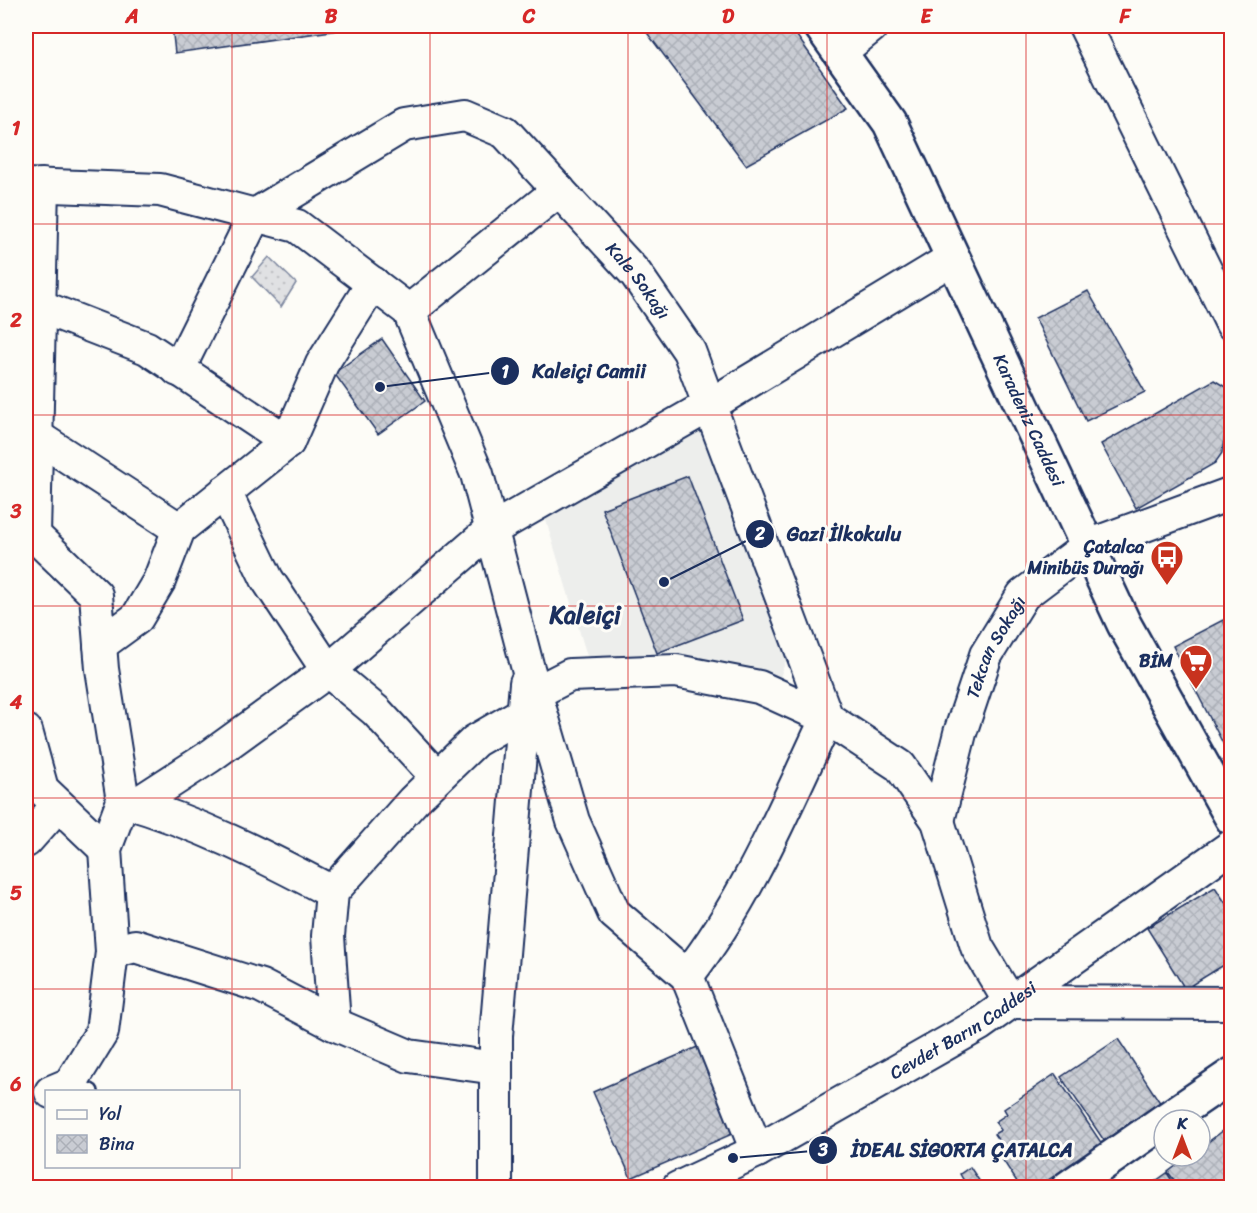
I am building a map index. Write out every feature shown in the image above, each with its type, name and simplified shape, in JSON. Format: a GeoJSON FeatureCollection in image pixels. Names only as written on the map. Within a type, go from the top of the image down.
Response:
{"type":"FeatureCollection","features":[{"type":"Feature","properties":{"kind":"street","name":"Karadeniz Caddesi"},"geometry":{"type":"LineString","coordinates":[[821,26],[890,123],[1124,624],[1229,808]]}},
{"type":"Feature","properties":{"kind":"street"},"geometry":{"type":"LineString","coordinates":[[840,52],[872,26]]}},
{"type":"Feature","properties":{"kind":"street"},"geometry":{"type":"LineString","coordinates":[[1085,26],[1232,324]]}},
{"type":"Feature","properties":{"kind":"street","name":"Kale Sokağı"},"geometry":{"type":"LineString","coordinates":[[255,215],[404,125],[465,115],[506,132],[636,274],[689,351],[827,718]]}},
{"type":"Feature","properties":{"kind":"street"},"geometry":{"type":"LineString","coordinates":[[129,803],[100,645],[96,595],[34,535],[30,493],[36,436],[32,375],[39,306],[34,185],[160,190],[297,226],[409,311],[477,474],[529,690],[573,821],[614,913],[687,976],[757,1151]]}},
{"type":"Feature","properties":{"kind":"street"},"geometry":{"type":"LineString","coordinates":[[409,311],[559,190]]}},
{"type":"Feature","properties":{"kind":"street"},"geometry":{"type":"LineString","coordinates":[[178,370],[255,215]]}},
{"type":"Feature","properties":{"kind":"street"},"geometry":{"type":"LineString","coordinates":[[64,1090],[102,1032],[112,952],[105,849],[129,803],[209,757],[328,671],[491,530],[710,405],[953,258]]}},
{"type":"Feature","properties":{"kind":"street"},"geometry":{"type":"LineString","coordinates":[[100,645],[137,618],[159,581],[179,529],[288,442],[322,364],[373,283]]}},
{"type":"Feature","properties":{"kind":"street"},"geometry":{"type":"LineString","coordinates":[[39,306],[147,348],[288,442]]}},
{"type":"Feature","properties":{"kind":"street"},"geometry":{"type":"LineString","coordinates":[[36,436],[179,529]]}},
{"type":"Feature","properties":{"kind":"street"},"geometry":{"type":"LineString","coordinates":[[30,493],[93,474]]}},
{"type":"Feature","properties":{"kind":"street"},"geometry":{"type":"LineString","coordinates":[[225,492],[267,579],[328,671],[376,711],[437,777]]}},
{"type":"Feature","properties":{"kind":"street","name":"Tekcan Sokağı"},"geometry":{"type":"LineString","coordinates":[[938,821],[960,733],[986,655],[1023,595],[1088,546],[1232,493]]}},
{"type":"Feature","properties":{"kind":"street"},"geometry":{"type":"LineString","coordinates":[[334,1024],[328,936],[332,892],[437,777],[529,690],[570,675],[676,671],[759,687],[827,718],[900,766],[938,821],[977,947],[1010,1002],[1232,1003]]}},
{"type":"Feature","properties":{"kind":"street"},"geometry":{"type":"LineString","coordinates":[[496,1188],[497,1024],[529,690]]}},
{"type":"Feature","properties":{"kind":"street"},"geometry":{"type":"LineString","coordinates":[[687,976],[709,948],[751,880],[827,718]]}},
{"type":"Feature","properties":{"kind":"street"},"geometry":{"type":"LineString","coordinates":[[26,731],[42,789],[105,849]]}},
{"type":"Feature","properties":{"kind":"street"},"geometry":{"type":"LineString","coordinates":[[129,803],[169,815],[248,847],[332,892]]}},
{"type":"Feature","properties":{"kind":"street"},"geometry":{"type":"LineString","coordinates":[[26,842],[58,805]]}},
{"type":"Feature","properties":{"kind":"street","name":"Cevdet Barın Caddesi"},"geometry":{"type":"LineString","coordinates":[[678,1188],[757,1151],[980,1024],[1232,846]]}},
{"type":"Feature","properties":{"kind":"street"},"geometry":{"type":"LineString","coordinates":[[112,952],[135,946],[261,986],[334,1024],[409,1056],[496,1068]]}},
{"type":"Feature","properties":{"kind":"street"},"geometry":{"type":"LineString","coordinates":[[1184,1108],[1232,1075]]}},
{"type":"Feature","properties":{"kind":"street"},"geometry":{"type":"LineString","coordinates":[[26,1101],[45,1096]]}},
{"type":"Feature","properties":{"kind":"street"},"geometry":{"type":"LineString","coordinates":[[1068,1188],[1152,1130]]}},
{"type":"Feature","properties":{"kind":"shaded area"},"geometry":{"type":"Polygon","coordinates":[[[269,257],[296,283],[281,307],[252,277],[269,257]]]}},
{"type":"Feature","properties":{"kind":"shaded area"},"geometry":{"type":"Polygon","coordinates":[[[705,428],[789,650],[778,684],[590,666],[544,514],[705,428]]]}},
{"type":"Feature","properties":{"kind":"building"},"geometry":{"type":"Polygon","coordinates":[[[172,26],[367,26],[175,53],[172,26]]]}},
{"type":"Feature","properties":{"kind":"building"},"geometry":{"type":"Polygon","coordinates":[[[642,26],[790,26],[848,108],[746,165],[642,26]]]}},
{"type":"Feature","properties":{"kind":"building"},"geometry":{"type":"Polygon","coordinates":[[[1088,291],[1145,392],[1086,421],[1035,318],[1088,291]]]}},
{"type":"Feature","properties":{"kind":"building"},"geometry":{"type":"Polygon","coordinates":[[[382,339],[425,401],[378,434],[334,373],[382,339]]]}},
{"type":"Feature","properties":{"kind":"building"},"geometry":{"type":"Polygon","coordinates":[[[1214,380],[1227,388],[1230,398],[1222,453],[1215,463],[1136,508],[1101,444],[1214,380]]]}},
{"type":"Feature","properties":{"kind":"building"},"geometry":{"type":"Polygon","coordinates":[[[688,476],[743,620],[657,653],[602,509],[688,476]]]}},
{"type":"Feature","properties":{"kind":"building"},"geometry":{"type":"Polygon","coordinates":[[[1223,620],[1232,637],[1232,761],[1173,646],[1223,620]]]}},
{"type":"Feature","properties":{"kind":"building"},"geometry":{"type":"Polygon","coordinates":[[[1215,887],[1232,913],[1232,960],[1185,989],[1147,928],[1215,887]]]}},
{"type":"Feature","properties":{"kind":"building"},"geometry":{"type":"Polygon","coordinates":[[[1118,1039],[1161,1104],[1105,1142],[1061,1077],[1118,1039]]]}},
{"type":"Feature","properties":{"kind":"building"},"geometry":{"type":"Polygon","coordinates":[[[702,1045],[746,1128],[631,1178],[593,1092],[702,1045]]]}},
{"type":"Feature","properties":{"kind":"building"},"geometry":{"type":"Polygon","coordinates":[[[1055,1074],[1102,1144],[1036,1188],[1021,1188],[995,1148],[1001,1144],[994,1134],[1001,1130],[995,1122],[1007,1114],[1004,1109],[1055,1074]]]}},
{"type":"Feature","properties":{"kind":"building"},"geometry":{"type":"Polygon","coordinates":[[[1232,1124],[1232,1188],[1180,1188],[1168,1172],[1173,1168],[1212,1168],[1212,1139],[1232,1124]]]}},
{"type":"Feature","properties":{"kind":"building"},"geometry":{"type":"Polygon","coordinates":[[[970,1167],[984,1188],[968,1188],[960,1174],[970,1167]]]}},
{"type":"Feature","properties":{"kind":"building"},"geometry":{"type":"Polygon","coordinates":[[[1167,1173],[1177,1188],[1146,1188],[1167,1173]]]}},
{"type":"Feature","properties":{"kind":"place","name":"Kaleiçi Camii"},"geometry":{"type":"Point","coordinates":[380,387]}},
{"type":"Feature","properties":{"kind":"place","name":"Gazi İlkokulu"},"geometry":{"type":"Point","coordinates":[664,582]}},
{"type":"Feature","properties":{"kind":"place","name":"Çatalca Minibüs Durağı"},"geometry":{"type":"Point","coordinates":[1167,586]}},
{"type":"Feature","properties":{"kind":"place","name":"BİM"},"geometry":{"type":"Point","coordinates":[1196,690]}},
{"type":"Feature","properties":{"kind":"place","name":"İDEAL SİGORTA ÇATALCA"},"geometry":{"type":"Point","coordinates":[733,1158]}},
{"type":"Feature","properties":{"kind":"district","name":"Kaleiçi"},"geometry":{"type":"Point","coordinates":[585,615]}}]}
